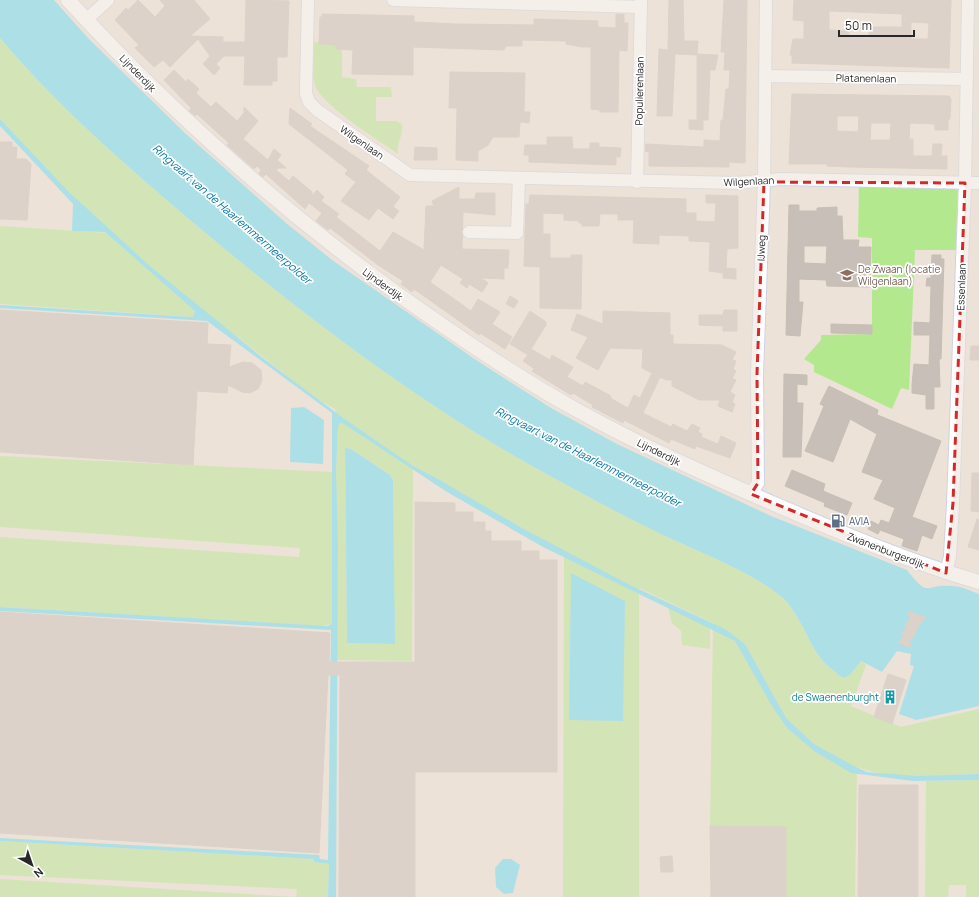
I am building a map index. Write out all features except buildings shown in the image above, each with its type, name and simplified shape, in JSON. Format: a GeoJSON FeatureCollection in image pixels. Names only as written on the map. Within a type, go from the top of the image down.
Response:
{"type":"FeatureCollection","features":[{"type":"Feature","properties":{"kind":"street","name":"Lijnderdijk"},"geometry":{"type":"LineString","coordinates":[[68,0],[164,99],[258,186],[391,290],[486,354],[573,408],[671,458],[751,494]]}},
{"type":"Feature","properties":{"kind":"street"},"geometry":{"type":"LineString","coordinates":[[86,20],[108,0]]}},
{"type":"Feature","properties":{"kind":"street","name":"Wilgenlaan"},"geometry":{"type":"LineString","coordinates":[[308,0],[306,93],[309,102],[317,110],[410,176],[637,182],[743,183],[764,182],[781,179],[979,183]]}},
{"type":"Feature","properties":{"kind":"street"},"geometry":{"type":"LineString","coordinates":[[393,0],[641,4]]}},
{"type":"Feature","properties":{"kind":"street","name":"IJweg"},"geometry":{"type":"LineString","coordinates":[[751,494],[758,483],[757,374],[764,182],[766,0]]}},
{"type":"Feature","properties":{"kind":"street","name":"Essenlaan"},"geometry":{"type":"LineString","coordinates":[[946,573],[950,556],[953,511],[965,183],[968,0]]}},
{"type":"Feature","properties":{"kind":"street","name":"Populierenlaan"},"geometry":{"type":"LineString","coordinates":[[637,182],[641,4]]}},
{"type":"Feature","properties":{"kind":"street","name":"Platanenlaan"},"geometry":{"type":"LineString","coordinates":[[765,76],[967,79]]}},
{"type":"Feature","properties":{"kind":"street"},"geometry":{"type":"LineString","coordinates":[[469,232],[517,233],[519,178]]}},
{"type":"Feature","properties":{"kind":"street","name":"Zwanenburgerdijk"},"geometry":{"type":"LineString","coordinates":[[751,494],[818,523],[946,573],[979,582]]}},
{"type":"Feature","properties":{"kind":"highlighted area"},"geometry":{"type":"Polygon","coordinates":[[[764,182],[965,183],[953,503],[946,573],[751,494],[758,483],[757,374],[764,182]]]}},
{"type":"Feature","properties":{"kind":"green space"},"geometry":{"type":"Polygon","coordinates":[[[0,38],[47,90],[149,185],[239,261],[354,350],[434,406],[516,457],[644,526],[751,576],[778,594],[791,607],[819,656],[833,670],[843,678],[850,675],[861,661],[866,665],[851,706],[901,727],[979,709],[979,774],[902,776],[857,767],[855,897],[786,897],[786,827],[710,826],[713,623],[639,588],[639,897],[563,897],[564,552],[413,467],[412,661],[336,660],[336,472],[338,426],[335,409],[315,398],[238,337],[195,311],[194,317],[0,304],[0,226],[110,233],[0,123],[0,38]],[[345,448],[347,643],[394,644],[393,480],[390,475],[351,449],[345,448]]]}},
{"type":"Feature","properties":{"kind":"green space"},"geometry":{"type":"Polygon","coordinates":[[[313,42],[342,44],[342,77],[356,79],[357,87],[391,87],[392,97],[376,97],[376,121],[396,121],[402,124],[398,154],[365,132],[339,112],[320,93],[315,85],[313,75],[313,42]]]}},
{"type":"Feature","properties":{"kind":"green space"},"geometry":{"type":"Polygon","coordinates":[[[859,184],[958,185],[956,250],[915,250],[909,390],[901,388],[892,409],[814,372],[814,365],[804,359],[821,340],[821,335],[872,334],[872,238],[858,237],[859,184]]]}},
{"type":"Feature","properties":{"kind":"green space"},"geometry":{"type":"Polygon","coordinates":[[[0,456],[332,472],[332,624],[323,626],[0,607],[0,537],[299,557],[300,548],[0,527],[0,456]]]}},
{"type":"Feature","properties":{"kind":"green space"},"geometry":{"type":"Polygon","coordinates":[[[668,607],[710,628],[710,649],[682,645],[681,631],[672,623],[668,607]]]}},
{"type":"Feature","properties":{"kind":"green space"},"geometry":{"type":"Polygon","coordinates":[[[979,780],[979,897],[966,897],[966,885],[949,885],[948,897],[925,897],[926,781],[979,780]]]}},
{"type":"Feature","properties":{"kind":"green space"},"geometry":{"type":"Polygon","coordinates":[[[0,841],[313,859],[315,862],[329,864],[328,897],[296,897],[297,889],[0,875],[0,841]]]}},
{"type":"Feature","properties":{"kind":"green space"},"geometry":{"type":"Polygon","coordinates":[[[0,879],[296,897],[0,897],[0,879]]]}},
{"type":"Feature","properties":{"kind":"water","name":"Ringvaart van de Haarlemmermeerpolder"},"geometry":{"type":"Polygon","coordinates":[[[0,0],[54,0],[88,38],[186,134],[286,223],[332,260],[476,360],[551,408],[617,444],[771,516],[907,570],[920,585],[924,587],[955,586],[979,594],[979,706],[916,720],[899,714],[914,666],[910,665],[911,654],[897,651],[882,672],[861,661],[850,675],[843,678],[821,659],[791,607],[778,594],[765,585],[751,576],[626,516],[516,457],[434,406],[354,350],[239,261],[202,230],[123,162],[47,90],[0,38],[0,0]]]}},
{"type":"Feature","properties":{"kind":"water"},"geometry":{"type":"Polygon","coordinates":[[[0,119],[69,192],[151,267],[263,358],[346,420],[413,466],[522,528],[630,585],[725,629],[745,644],[786,718],[814,744],[867,772],[918,776],[979,774],[979,780],[913,781],[851,773],[814,751],[787,728],[770,703],[735,641],[543,547],[447,492],[341,422],[338,426],[336,472],[338,542],[336,897],[328,897],[329,864],[315,862],[313,859],[0,841],[0,838],[319,855],[320,859],[328,860],[331,630],[0,611],[0,607],[328,626],[332,624],[332,413],[207,321],[0,308],[0,305],[193,317],[195,311],[105,232],[72,231],[73,204],[0,126],[0,119]]]}},
{"type":"Feature","properties":{"kind":"water"},"geometry":{"type":"Polygon","coordinates":[[[304,407],[324,420],[323,464],[290,462],[291,408],[304,407]]]}},
{"type":"Feature","properties":{"kind":"water"},"geometry":{"type":"Polygon","coordinates":[[[345,448],[351,449],[390,475],[393,480],[395,644],[347,643],[345,448]]]}},
{"type":"Feature","properties":{"kind":"water"},"geometry":{"type":"Polygon","coordinates":[[[571,573],[625,601],[623,721],[569,720],[571,573]]]}},
{"type":"Feature","properties":{"kind":"water"},"geometry":{"type":"Polygon","coordinates":[[[503,859],[511,859],[520,865],[513,893],[504,894],[496,887],[495,868],[503,859]]]}},
{"type":"Feature","properties":{"kind":"place","name":"De Zwaan (locatie Wilgenlaan)"},"geometry":{"type":"Point","coordinates":[847,275]}},
{"type":"Feature","properties":{"kind":"place","name":"AVIA"},"geometry":{"type":"Point","coordinates":[838,521]}},
{"type":"Feature","properties":{"kind":"place","name":"de Swaenenburght"},"geometry":{"type":"Point","coordinates":[890,697]}}]}
